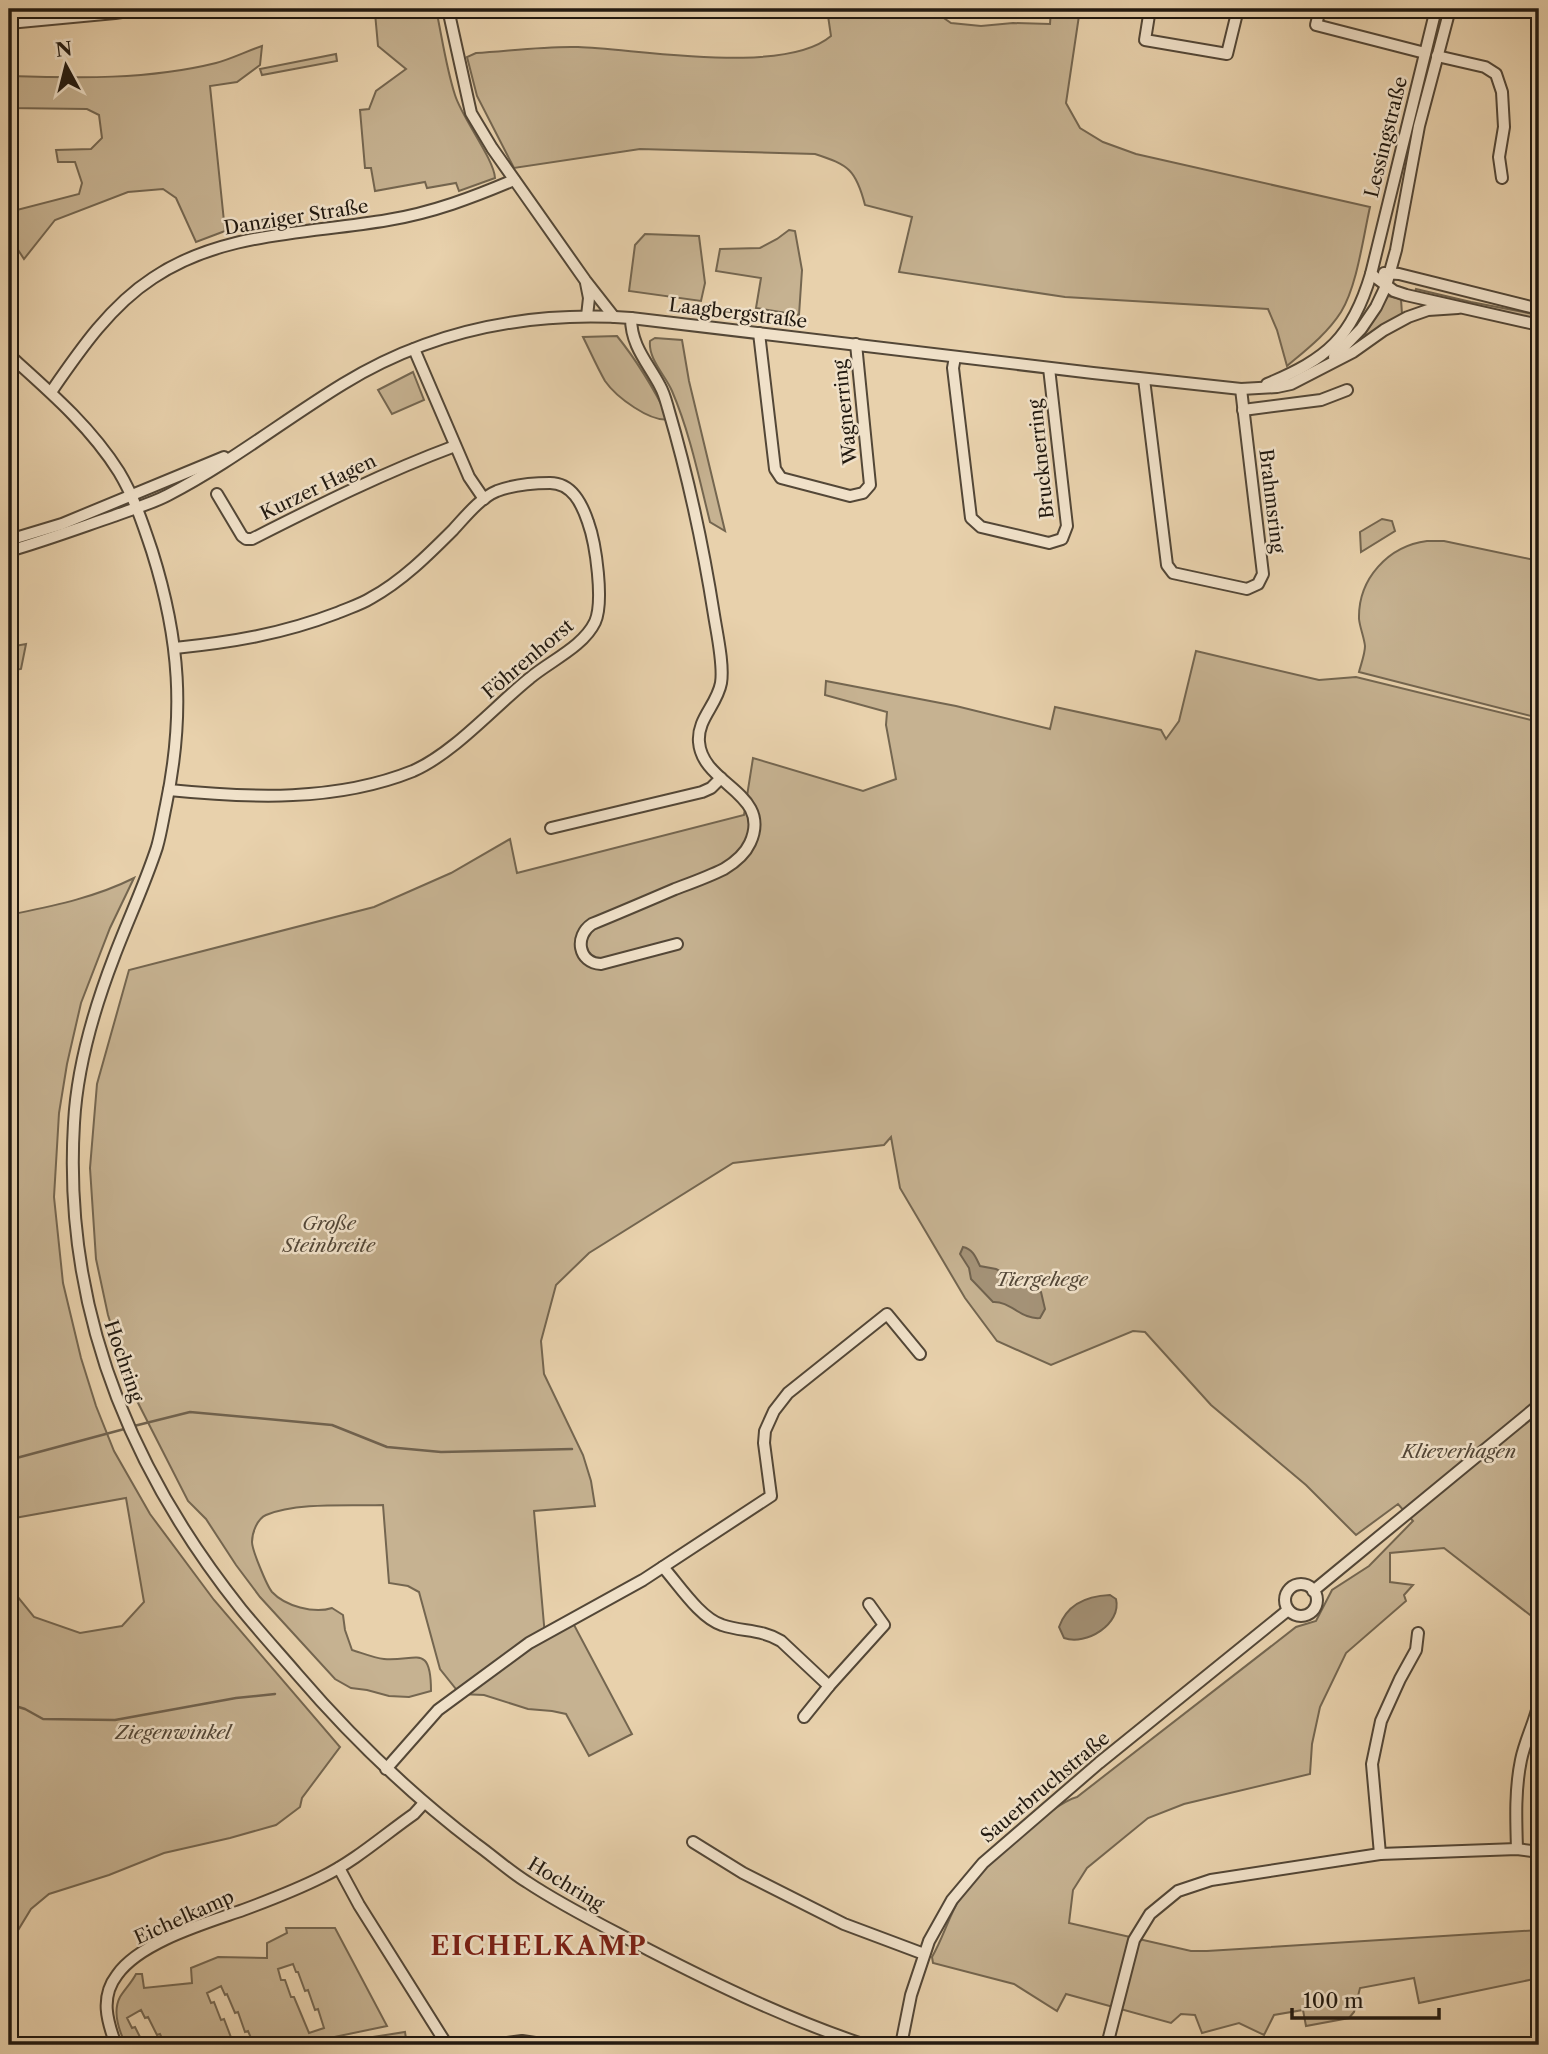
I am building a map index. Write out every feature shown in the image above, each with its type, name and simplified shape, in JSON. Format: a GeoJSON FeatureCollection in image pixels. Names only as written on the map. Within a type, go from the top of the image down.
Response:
{"type":"FeatureCollection","features":[{"type":"Feature","properties":{"kind":"street"},"geometry":{"type":"LineString","coordinates":[[9,23],[142,9]]}},
{"type":"Feature","properties":{"kind":"street"},"geometry":{"type":"LineString","coordinates":[[448,9],[471,113],[514,180],[614,317]]}},
{"type":"Feature","properties":{"kind":"street"},"geometry":{"type":"LineString","coordinates":[[1150,9],[1145,40],[1227,54],[1238,9]]}},
{"type":"Feature","properties":{"kind":"street"},"geometry":{"type":"LineString","coordinates":[[1320,9],[1316,25],[1425,53]]}},
{"type":"Feature","properties":{"kind":"street","name":"Lessingstraße"},"geometry":{"type":"LineString","coordinates":[[1371,274],[1436,9]]}},
{"type":"Feature","properties":{"kind":"street","name":"Lessingstraße"},"geometry":{"type":"LineString","coordinates":[[1390,272],[1419,126],[1450,9]]}},
{"type":"Feature","properties":{"kind":"street"},"geometry":{"type":"LineString","coordinates":[[1437,56],[1485,67],[1496,74],[1503,92],[1504,127],[1499,157],[1502,178]]}},
{"type":"Feature","properties":{"kind":"street","name":"Danziger Straße"},"geometry":{"type":"LineString","coordinates":[[51,392],[85,343],[124,302],[152,278],[188,258],[239,240],[378,222],[436,209],[514,180]]}},
{"type":"Feature","properties":{"kind":"street"},"geometry":{"type":"LineString","coordinates":[[1371,274],[1390,272],[1539,309]]}},
{"type":"Feature","properties":{"kind":"street","name":"Laagbergstraße"},"geometry":{"type":"LineString","coordinates":[[1322,368],[1343,349],[1376,307],[1390,272]]}},
{"type":"Feature","properties":{"kind":"street"},"geometry":{"type":"LineString","coordinates":[[1371,274],[1386,286],[1406,295],[1539,325]]}},
{"type":"Feature","properties":{"kind":"street","name":"Laagbergstraße"},"geometry":{"type":"LineString","coordinates":[[1258,388],[1307,366],[1332,347],[1356,316],[1371,274]]}},
{"type":"Feature","properties":{"kind":"street"},"geometry":{"type":"LineString","coordinates":[[585,280],[589,298],[587,316]]}},
{"type":"Feature","properties":{"kind":"street","name":"Laagbergstraße"},"geometry":{"type":"LineString","coordinates":[[9,551],[167,496],[210,472],[345,383],[391,358],[443,338],[486,326],[526,319],[587,316],[631,318],[1144,379],[1258,388],[1291,384],[1353,352],[1408,317],[1428,310],[1458,308]]}},
{"type":"Feature","properties":{"kind":"street"},"geometry":{"type":"LineString","coordinates":[[631,318],[631,333],[636,347],[662,388],[668,408],[701,536],[720,653],[721,683],[703,721],[699,742],[706,763],[743,797],[751,809],[753,833],[743,853],[724,869],[592,924],[581,935],[580,944],[581,952],[594,964],[677,944]]}},
{"type":"Feature","properties":{"kind":"street","name":"Wagnerring"},"geometry":{"type":"LineString","coordinates":[[758,333],[775,468],[781,478],[850,496],[863,493],[870,485],[856,344]]}},
{"type":"Feature","properties":{"kind":"street"},"geometry":{"type":"LineString","coordinates":[[414,349],[469,477],[484,499]]}},
{"type":"Feature","properties":{"kind":"street","name":"Hochring"},"geometry":{"type":"LineString","coordinates":[[9,355],[65,405],[116,468],[136,507],[164,590],[175,648],[178,716],[169,790],[158,843],[102,991],[81,1068],[74,1118],[75,1222],[83,1279],[100,1353],[136,1441],[172,1510],[241,1609],[335,1718],[424,1803],[524,1880],[576,1912],[712,1983],[795,2019],[865,2045]]}},
{"type":"Feature","properties":{"kind":"street","name":"Brucknerring"},"geometry":{"type":"LineString","coordinates":[[955,357],[953,368],[971,518],[981,527],[1049,544],[1062,539],[1067,526],[1049,368]]}},
{"type":"Feature","properties":{"kind":"street","name":"Brahmsring"},"geometry":{"type":"LineString","coordinates":[[1144,379],[1167,565],[1173,573],[1247,589],[1258,584],[1263,574],[1241,388]]}},
{"type":"Feature","properties":{"kind":"street"},"geometry":{"type":"LineString","coordinates":[[1243,410],[1321,401],[1347,390]]}},
{"type":"Feature","properties":{"kind":"street","name":"Kurzer Hagen"},"geometry":{"type":"LineString","coordinates":[[217,494],[242,536],[252,539],[349,490],[455,446]]}},
{"type":"Feature","properties":{"kind":"street","name":"Laagbergstraße"},"geometry":{"type":"LineString","coordinates":[[9,540],[62,524],[203,464],[243,450]]}},
{"type":"Feature","properties":{"kind":"street","name":"Föhrenhorst"},"geometry":{"type":"LineString","coordinates":[[169,790],[224,795],[294,795],[366,786],[416,769],[461,739],[530,678],[590,631],[599,608],[595,548],[590,527],[576,497],[567,487],[558,483],[504,489],[484,499],[392,586],[362,603],[292,629],[246,639],[175,648]]}},
{"type":"Feature","properties":{"kind":"street"},"geometry":{"type":"LineString","coordinates":[[551,828],[702,792],[711,788],[721,778]]}},
{"type":"Feature","properties":{"kind":"street"},"geometry":{"type":"LineString","coordinates":[[386,1769],[417,1732],[452,1698],[530,1643],[643,1580],[771,1496],[764,1458],[765,1431],[774,1411],[789,1393],[887,1314],[920,1354]]}},
{"type":"Feature","properties":{"kind":"street","name":"Sauerbruchstraße"},"geometry":{"type":"LineString","coordinates":[[1313,1591],[1539,1405]]}},
{"type":"Feature","properties":{"kind":"street"},"geometry":{"type":"LineString","coordinates":[[663,1567],[711,1620],[727,1627],[763,1632],[781,1641],[829,1686]]}},
{"type":"Feature","properties":{"kind":"street","name":"Sauerbruchstraße"},"geometry":{"type":"LineString","coordinates":[[1303,1585],[1313,1591],[1316,1602],[1310,1613],[1298,1616],[1288,1610],[1285,1598],[1291,1588],[1303,1585]]}},
{"type":"Feature","properties":{"kind":"street"},"geometry":{"type":"LineString","coordinates":[[804,1717],[884,1625],[869,1604]]}},
{"type":"Feature","properties":{"kind":"street","name":"Sauerbruchstraße"},"geometry":{"type":"LineString","coordinates":[[901,2045],[923,1954],[953,1900],[983,1863],[1099,1763],[1288,1610]]}},
{"type":"Feature","properties":{"kind":"street"},"geometry":{"type":"LineString","coordinates":[[1380,1854],[1372,1764],[1381,1721],[1416,1650],[1418,1633]]}},
{"type":"Feature","properties":{"kind":"street"},"geometry":{"type":"LineString","coordinates":[[1517,1849],[1516,1791],[1521,1756],[1536,1720],[1539,1702]]}},
{"type":"Feature","properties":{"kind":"street","name":"Eichelkamp"},"geometry":{"type":"LineString","coordinates":[[116,2045],[108,2023],[106,1999],[114,1978],[126,1964],[182,1933],[300,1888],[339,1868],[414,1814],[424,1803]]}},
{"type":"Feature","properties":{"kind":"street"},"geometry":{"type":"LineString","coordinates":[[693,1842],[743,1873],[844,1924],[923,1954]]}},
{"type":"Feature","properties":{"kind":"street"},"geometry":{"type":"LineString","coordinates":[[1107,2045],[1133,1940],[1150,1914],[1178,1891],[1211,1880],[1380,1854],[1517,1849],[1539,1852]]}},
{"type":"Feature","properties":{"kind":"street"},"geometry":{"type":"LineString","coordinates":[[339,1868],[359,1905],[447,2045]]}},
{"type":"Feature","properties":{"kind":"street"},"geometry":{"type":"LineString","coordinates":[[492,2045],[522,2041],[548,2045]]}},
{"type":"Feature","properties":{"kind":"green space"},"geometry":{"type":"Polygon","coordinates":[[[368,9],[436,9],[455,95],[489,160],[495,178],[459,191],[456,183],[427,188],[425,182],[375,191],[371,168],[365,168],[360,110],[369,109],[376,91],[406,69],[378,46],[375,13],[368,9]]]}},
{"type":"Feature","properties":{"kind":"green space"},"geometry":{"type":"Polygon","coordinates":[[[827,9],[937,9],[938,14],[951,23],[981,26],[1050,24],[1051,9],[1080,9],[1066,103],[1080,128],[1103,142],[1136,154],[1370,207],[1355,276],[1341,312],[1323,335],[1287,366],[1268,309],[1065,297],[899,272],[912,217],[865,205],[858,184],[849,170],[815,154],[640,149],[514,168],[477,96],[467,57],[476,53],[565,47],[710,57],[780,55],[809,48],[831,36],[827,9]]]}},
{"type":"Feature","properties":{"kind":"green space"},"geometry":{"type":"Polygon","coordinates":[[[262,46],[260,65],[237,82],[210,86],[225,231],[196,242],[176,198],[163,189],[128,192],[55,220],[24,259],[9,236],[9,212],[79,194],[82,183],[75,162],[58,162],[56,150],[91,149],[102,138],[99,115],[87,109],[9,108],[9,76],[86,77],[165,72],[216,63],[262,46]]]}},
{"type":"Feature","properties":{"kind":"green space"},"geometry":{"type":"Polygon","coordinates":[[[336,54],[337,61],[262,75],[260,69],[336,54]]]}},
{"type":"Feature","properties":{"kind":"green space"},"geometry":{"type":"Polygon","coordinates":[[[789,230],[795,231],[802,270],[799,315],[756,308],[761,278],[716,271],[720,249],[760,248],[789,230]]]}},
{"type":"Feature","properties":{"kind":"green space"},"geometry":{"type":"Polygon","coordinates":[[[645,234],[699,236],[705,283],[701,301],[629,291],[635,245],[645,234]]]}},
{"type":"Feature","properties":{"kind":"green space"},"geometry":{"type":"Polygon","coordinates":[[[1416,289],[1539,315],[1539,320],[1415,292],[1416,289]]]}},
{"type":"Feature","properties":{"kind":"green space"},"geometry":{"type":"Polygon","coordinates":[[[1388,296],[1401,299],[1402,314],[1366,336],[1365,334],[1388,296]]]}},
{"type":"Feature","properties":{"kind":"green space"},"geometry":{"type":"Polygon","coordinates":[[[617,336],[645,376],[669,419],[653,417],[634,408],[605,381],[583,337],[617,336]]]}},
{"type":"Feature","properties":{"kind":"green space"},"geometry":{"type":"Polygon","coordinates":[[[655,338],[682,340],[689,381],[725,531],[710,522],[684,423],[672,391],[650,348],[650,341],[655,338]]]}},
{"type":"Feature","properties":{"kind":"green space"},"geometry":{"type":"Polygon","coordinates":[[[413,372],[424,400],[392,414],[378,390],[413,372]]]}},
{"type":"Feature","properties":{"kind":"green space"},"geometry":{"type":"Polygon","coordinates":[[[1382,519],[1392,521],[1395,531],[1361,552],[1360,532],[1382,519]]]}},
{"type":"Feature","properties":{"kind":"green space"},"geometry":{"type":"Polygon","coordinates":[[[1444,541],[1539,561],[1539,718],[1359,672],[1365,646],[1359,619],[1360,604],[1370,578],[1388,557],[1413,544],[1444,541]]]}},
{"type":"Feature","properties":{"kind":"green space"},"geometry":{"type":"Polygon","coordinates":[[[26,644],[21,669],[9,671],[9,647],[26,644]]]}},
{"type":"Feature","properties":{"kind":"green space"},"geometry":{"type":"Polygon","coordinates":[[[1196,651],[1319,680],[1356,677],[1539,722],[1539,1622],[1444,1548],[1390,1553],[1390,1582],[1413,1585],[1404,1595],[1406,1601],[1346,1653],[1320,1707],[1312,1744],[1310,1774],[1184,1804],[1148,1818],[1087,1868],[1073,1890],[1069,1923],[1191,1951],[1539,1930],[1539,1978],[1419,2003],[1414,1978],[1360,1988],[1354,2012],[1349,2018],[1306,2026],[1303,2010],[1274,2015],[1264,2035],[1239,2023],[1202,2033],[1195,2015],[1181,2014],[1171,2023],[1066,1994],[1057,2011],[1014,1984],[933,1963],[932,1957],[960,1898],[1014,1841],[1049,1813],[1077,1797],[1296,1627],[1316,1621],[1332,1590],[1369,1566],[1413,1521],[1398,1504],[1356,1535],[1306,1485],[1211,1405],[1145,1332],[1133,1331],[1051,1365],[997,1341],[965,1298],[900,1188],[891,1137],[884,1145],[733,1163],[589,1253],[556,1285],[541,1341],[544,1374],[583,1455],[595,1506],[534,1511],[545,1636],[573,1623],[632,1734],[589,1756],[566,1714],[528,1709],[484,1695],[460,1694],[440,1669],[419,1592],[408,1586],[389,1583],[383,1505],[293,1508],[266,1515],[256,1527],[253,1546],[267,1583],[278,1597],[300,1608],[332,1608],[343,1615],[352,1650],[384,1659],[424,1660],[428,1666],[431,1691],[409,1697],[351,1688],[335,1679],[260,1597],[206,1519],[188,1501],[132,1391],[108,1315],[96,1259],[90,1168],[97,1084],[129,970],[374,907],[451,873],[510,839],[517,873],[744,815],[753,758],[863,791],[896,779],[886,725],[887,712],[825,695],[826,681],[956,706],[1050,729],[1055,707],[1161,730],[1166,739],[1179,721],[1196,651]]]}},
{"type":"Feature","properties":{"kind":"green space","name":"Ziegenwinkel"},"geometry":{"type":"Polygon","coordinates":[[[134,878],[110,928],[81,1003],[67,1064],[59,1113],[54,1197],[63,1283],[96,1406],[114,1451],[150,1514],[214,1600],[340,1747],[302,1798],[300,1807],[276,1825],[164,1853],[109,1875],[49,1894],[31,1909],[17,1932],[9,1965],[9,1586],[34,1617],[80,1633],[122,1626],[144,1602],[126,1498],[9,1519],[9,915],[88,896],[134,878]]]}},
{"type":"Feature","properties":{"kind":"green space"},"geometry":{"type":"Polygon","coordinates":[[[286,1928],[335,1928],[387,2026],[296,2045],[254,2045],[248,2031],[245,2032],[238,2012],[235,2013],[221,1986],[207,1993],[237,2045],[165,2045],[141,2010],[127,2018],[143,2043],[147,2042],[148,2045],[126,2045],[119,2028],[117,2009],[120,1997],[136,1974],[142,1974],[144,1988],[192,1983],[191,1968],[218,1957],[267,1958],[267,1943],[287,1933],[286,1928]],[[293,1964],[278,1969],[281,1980],[285,1980],[291,1997],[294,1997],[309,2033],[324,2028],[318,2009],[315,2010],[308,1990],[305,1991],[293,1964]]]}},
{"type":"Feature","properties":{"kind":"green space"},"geometry":{"type":"Polygon","coordinates":[[[405,2032],[407,2045],[321,2045],[405,2032]]]}},
{"type":"Feature","properties":{"kind":"shaded area"},"geometry":{"type":"Polygon","coordinates":[[[963,1247],[972,1252],[980,1266],[996,1269],[1041,1292],[1045,1309],[1040,1318],[1027,1316],[1005,1304],[993,1302],[971,1279],[969,1268],[960,1254],[963,1247]]]}},
{"type":"Feature","properties":{"kind":"shaded area"},"geometry":{"type":"Polygon","coordinates":[[[1110,1595],[1116,1599],[1116,1608],[1114,1617],[1108,1624],[1092,1636],[1073,1640],[1064,1638],[1059,1627],[1067,1612],[1093,1597],[1110,1595]]]}},
{"type":"Feature","properties":{"kind":"waterway"},"geometry":{"type":"LineString","coordinates":[[134,1426],[190,1412],[332,1425],[387,1447],[441,1452],[572,1449]]}},
{"type":"Feature","properties":{"kind":"waterway"},"geometry":{"type":"LineString","coordinates":[[9,1460],[128,1428]]}},
{"type":"Feature","properties":{"kind":"waterway"},"geometry":{"type":"LineString","coordinates":[[9,1704],[43,1719],[115,1720],[236,1698],[275,1694]]}},
{"type":"Feature","properties":{"kind":"district","name":"EICHELKAMP"},"geometry":{"type":"Point","coordinates":[539,1946]}},
{"type":"Feature","properties":{"kind":"park label","name":"Große Steinbreite"},"geometry":{"type":"Point","coordinates":[329,1234]}},
{"type":"Feature","properties":{"kind":"park label","name":"Tiergehege"},"geometry":{"type":"Point","coordinates":[1042,1279]}},
{"type":"Feature","properties":{"kind":"park label","name":"Klieverhagen"},"geometry":{"type":"Point","coordinates":[1459,1451]}}]}
